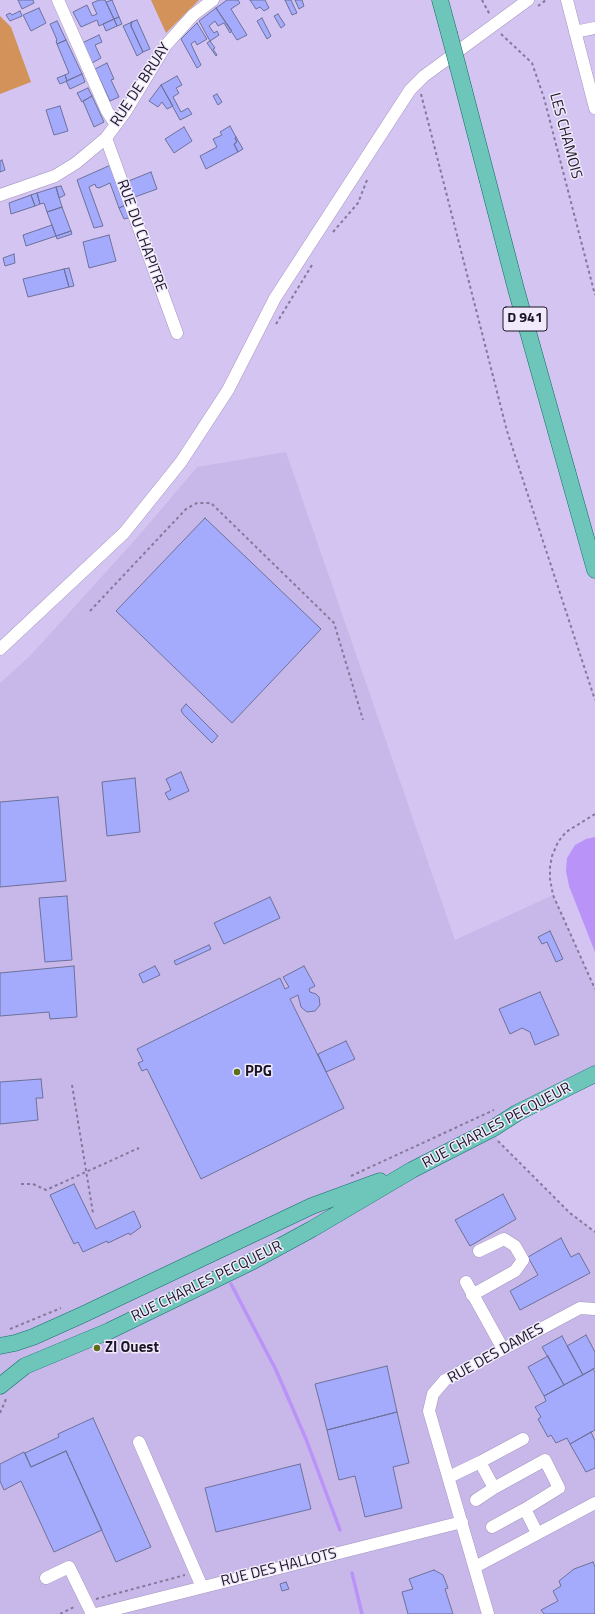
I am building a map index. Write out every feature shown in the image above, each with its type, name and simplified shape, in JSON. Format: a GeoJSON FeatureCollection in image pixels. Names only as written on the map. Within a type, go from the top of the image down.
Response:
{"type":"FeatureCollection","features":[{"type":"Feature","properties":{"kind":"main road","name":"D 941"},"geometry":{"type":"LineString","coordinates":[[440,0],[514,281],[595,570]]}},
{"type":"Feature","properties":{"kind":"main road","name":"RUE CHARLES PECQUEUR"},"geometry":{"type":"LineString","coordinates":[[0,1386],[25,1366],[109,1331],[253,1261],[312,1229],[412,1170],[492,1129],[517,1113],[590,1078]]}},
{"type":"Feature","properties":{"kind":"main road","name":"RUE CHARLES PECQUEUR"},"geometry":{"type":"LineString","coordinates":[[0,1346],[33,1337],[312,1206],[412,1170]]}},
{"type":"Feature","properties":{"kind":"street"},"geometry":{"type":"LineString","coordinates":[[58,0],[107,111],[116,125]]}},
{"type":"Feature","properties":{"kind":"street","name":"RUE DE BRUAY"},"geometry":{"type":"LineString","coordinates":[[0,195],[55,176],[76,163],[106,138],[126,111],[166,45],[193,15],[213,0]]}},
{"type":"Feature","properties":{"kind":"street"},"geometry":{"type":"LineString","coordinates":[[0,649],[124,532],[181,462],[228,390],[275,298],[410,90],[424,76],[528,0]]}},
{"type":"Feature","properties":{"kind":"street"},"geometry":{"type":"LineString","coordinates":[[567,0],[595,108]]}},
{"type":"Feature","properties":{"kind":"street"},"geometry":{"type":"LineString","coordinates":[[575,32],[595,28]]}},
{"type":"Feature","properties":{"kind":"street","name":"RUE DU CHAPITRE"},"geometry":{"type":"LineString","coordinates":[[106,138],[177,333]]}},
{"type":"Feature","properties":{"kind":"street"},"geometry":{"type":"LineString","coordinates":[[472,1295],[515,1271],[522,1260],[515,1246],[504,1238],[479,1251]]}},
{"type":"Feature","properties":{"kind":"street"},"geometry":{"type":"LineString","coordinates":[[466,1282],[502,1349]]}},
{"type":"Feature","properties":{"kind":"street","name":"RUE DES DAMES"},"geometry":{"type":"LineString","coordinates":[[488,1614],[430,1410],[433,1394],[445,1380],[580,1308],[595,1309]]}},
{"type":"Feature","properties":{"kind":"street"},"geometry":{"type":"LineString","coordinates":[[449,1477],[523,1439]]}},
{"type":"Feature","properties":{"kind":"street"},"geometry":{"type":"LineString","coordinates":[[140,1442],[202,1587]]}},
{"type":"Feature","properties":{"kind":"street"},"geometry":{"type":"LineString","coordinates":[[476,1500],[494,1488],[545,1460],[559,1488],[492,1527]]}},
{"type":"Feature","properties":{"kind":"street"},"geometry":{"type":"LineString","coordinates":[[480,1462],[494,1488]]}},
{"type":"Feature","properties":{"kind":"street"},"geometry":{"type":"LineString","coordinates":[[475,1567],[595,1503]]}},
{"type":"Feature","properties":{"kind":"street"},"geometry":{"type":"LineString","coordinates":[[525,1509],[538,1533]]}},
{"type":"Feature","properties":{"kind":"street","name":"RUE DES HALLOTS"},"geometry":{"type":"LineString","coordinates":[[96,1614],[462,1522]]}},
{"type":"Feature","properties":{"kind":"street"},"geometry":{"type":"LineString","coordinates":[[46,1578],[69,1567],[92,1614]]}},
{"type":"Feature","properties":{"kind":"path","name":"LES CHAMOIS"},"geometry":{"type":"LineString","coordinates":[[482,0],[500,32],[532,63],[544,98],[595,295]]}},
{"type":"Feature","properties":{"kind":"path"},"geometry":{"type":"LineString","coordinates":[[421,94],[508,432],[595,700]]}},
{"type":"Feature","properties":{"kind":"path"},"geometry":{"type":"LineString","coordinates":[[90,611],[186,508],[197,503],[211,503],[334,623],[363,720]]}},
{"type":"Feature","properties":{"kind":"path"},"geometry":{"type":"LineString","coordinates":[[595,814],[566,832],[558,842],[552,856],[550,880],[553,895],[595,989]]}},
{"type":"Feature","properties":{"kind":"path"},"geometry":{"type":"LineString","coordinates":[[72,1085],[93,1213]]}},
{"type":"Feature","properties":{"kind":"path"},"geometry":{"type":"LineString","coordinates":[[492,1129],[499,1142],[530,1174],[570,1213],[595,1232]]}},
{"type":"Feature","properties":{"kind":"path"},"geometry":{"type":"LineString","coordinates":[[21,1184],[33,1184],[46,1190],[139,1148]]}},
{"type":"Feature","properties":{"kind":"path"},"geometry":{"type":"LineString","coordinates":[[60,1614],[86,1601],[196,1572]]}},
{"type":"Feature","properties":{"kind":"shaded area"},"geometry":{"type":"Polygon","coordinates":[[[151,0],[199,0],[166,33],[151,0]]]}},
{"type":"Feature","properties":{"kind":"shaded area"},"geometry":{"type":"Polygon","coordinates":[[[0,16],[11,27],[31,82],[0,94],[0,16]]]}},
{"type":"Feature","properties":{"kind":"shaded area"},"geometry":{"type":"Polygon","coordinates":[[[286,452],[455,940],[553,895],[595,989],[595,1074],[492,1129],[499,1142],[530,1174],[570,1213],[595,1232],[595,1614],[0,1614],[0,683],[30,656],[142,532],[197,467],[286,452]]]}},
{"type":"Feature","properties":{"kind":"shaded area"},"geometry":{"type":"Polygon","coordinates":[[[595,837],[595,952],[569,886],[566,871],[567,858],[575,845],[586,839],[595,837]]]}},
{"type":"Feature","properties":{"kind":"building"},"geometry":{"type":"Polygon","coordinates":[[[18,0],[33,0],[34,3],[22,9],[18,0]]]}},
{"type":"Feature","properties":{"kind":"building"},"geometry":{"type":"Polygon","coordinates":[[[99,0],[105,0],[114,19],[99,26],[97,20],[81,27],[73,12],[87,5],[92,16],[97,14],[92,3],[99,0]]]}},
{"type":"Feature","properties":{"kind":"building"},"geometry":{"type":"Polygon","coordinates":[[[112,0],[119,17],[114,19],[106,2],[112,0]]]}},
{"type":"Feature","properties":{"kind":"building"},"geometry":{"type":"Polygon","coordinates":[[[227,0],[238,0],[240,3],[231,9],[247,35],[237,40],[216,8],[227,0]]]}},
{"type":"Feature","properties":{"kind":"building"},"geometry":{"type":"Polygon","coordinates":[[[250,0],[265,0],[269,8],[264,11],[260,7],[256,9],[250,0]]]}},
{"type":"Feature","properties":{"kind":"building"},"geometry":{"type":"Polygon","coordinates":[[[285,0],[291,0],[297,13],[292,15],[285,0]]]}},
{"type":"Feature","properties":{"kind":"building"},"geometry":{"type":"Polygon","coordinates":[[[295,0],[302,0],[304,6],[299,9],[295,0]]]}},
{"type":"Feature","properties":{"kind":"building"},"geometry":{"type":"Polygon","coordinates":[[[39,8],[46,23],[31,31],[23,15],[39,8]]]}},
{"type":"Feature","properties":{"kind":"building"},"geometry":{"type":"Polygon","coordinates":[[[216,8],[232,31],[230,33],[224,23],[218,26],[215,21],[209,26],[214,33],[217,31],[219,35],[210,41],[199,21],[216,8]]]}},
{"type":"Feature","properties":{"kind":"building"},"geometry":{"type":"Polygon","coordinates":[[[20,11],[22,16],[10,21],[6,15],[10,13],[12,15],[20,11]]]}},
{"type":"Feature","properties":{"kind":"building"},"geometry":{"type":"Polygon","coordinates":[[[278,14],[285,25],[281,28],[274,16],[278,14]]]}},
{"type":"Feature","properties":{"kind":"building"},"geometry":{"type":"Polygon","coordinates":[[[119,17],[122,24],[117,26],[114,19],[119,17]]]}},
{"type":"Feature","properties":{"kind":"building"},"geometry":{"type":"Polygon","coordinates":[[[262,18],[271,36],[267,39],[257,21],[262,18]]]}},
{"type":"Feature","properties":{"kind":"building"},"geometry":{"type":"Polygon","coordinates":[[[114,19],[117,26],[106,31],[103,24],[114,19]]]}},
{"type":"Feature","properties":{"kind":"building"},"geometry":{"type":"Polygon","coordinates":[[[137,20],[150,49],[143,52],[131,26],[131,22],[137,20]]]}},
{"type":"Feature","properties":{"kind":"building"},"geometry":{"type":"Polygon","coordinates":[[[57,21],[66,40],[57,44],[57,40],[50,24],[57,21]]]}},
{"type":"Feature","properties":{"kind":"building"},"geometry":{"type":"Polygon","coordinates":[[[132,22],[131,26],[143,52],[137,56],[123,26],[132,22]]]}},
{"type":"Feature","properties":{"kind":"building"},"geometry":{"type":"Polygon","coordinates":[[[197,23],[207,39],[197,45],[195,41],[191,44],[201,65],[197,68],[181,39],[197,23]]]}},
{"type":"Feature","properties":{"kind":"building"},"geometry":{"type":"Polygon","coordinates":[[[99,35],[102,42],[95,45],[101,58],[92,63],[82,43],[99,35]]]}},
{"type":"Feature","properties":{"kind":"building"},"geometry":{"type":"Polygon","coordinates":[[[66,40],[82,74],[67,81],[65,75],[69,73],[57,44],[66,40]]]}},
{"type":"Feature","properties":{"kind":"building"},"geometry":{"type":"Polygon","coordinates":[[[210,41],[215,48],[213,49],[217,55],[216,56],[207,43],[210,41]]]}},
{"type":"Feature","properties":{"kind":"building"},"geometry":{"type":"Polygon","coordinates":[[[107,63],[114,79],[111,80],[119,97],[110,101],[95,69],[107,63]]]}},
{"type":"Feature","properties":{"kind":"building"},"geometry":{"type":"Polygon","coordinates":[[[82,74],[85,82],[70,89],[66,81],[82,74]]]}},
{"type":"Feature","properties":{"kind":"building"},"geometry":{"type":"Polygon","coordinates":[[[65,75],[67,81],[60,84],[57,78],[65,75]]]}},
{"type":"Feature","properties":{"kind":"building"},"geometry":{"type":"Polygon","coordinates":[[[177,76],[182,85],[176,88],[179,93],[173,97],[181,112],[188,108],[192,114],[180,120],[161,85],[177,76]]]}},
{"type":"Feature","properties":{"kind":"building"},"geometry":{"type":"Polygon","coordinates":[[[161,85],[173,106],[167,109],[162,102],[158,107],[149,101],[161,85]]]}},
{"type":"Feature","properties":{"kind":"building"},"geometry":{"type":"Polygon","coordinates":[[[88,88],[92,96],[82,102],[77,93],[88,88]]]}},
{"type":"Feature","properties":{"kind":"building"},"geometry":{"type":"Polygon","coordinates":[[[217,94],[222,102],[218,105],[213,96],[217,94]]]}},
{"type":"Feature","properties":{"kind":"building"},"geometry":{"type":"Polygon","coordinates":[[[92,96],[104,122],[94,127],[83,101],[92,96]]]}},
{"type":"Feature","properties":{"kind":"building"},"geometry":{"type":"Polygon","coordinates":[[[60,106],[68,131],[54,135],[46,110],[60,106]]]}},
{"type":"Feature","properties":{"kind":"building"},"geometry":{"type":"Polygon","coordinates":[[[230,126],[236,137],[237,142],[234,144],[238,152],[206,169],[200,156],[217,147],[213,139],[222,135],[220,132],[230,126]]]}},
{"type":"Feature","properties":{"kind":"building"},"geometry":{"type":"Polygon","coordinates":[[[184,127],[192,141],[174,153],[165,139],[184,127]]]}},
{"type":"Feature","properties":{"kind":"building"},"geometry":{"type":"Polygon","coordinates":[[[236,137],[243,149],[238,152],[234,144],[237,142],[236,137]]]}},
{"type":"Feature","properties":{"kind":"building"},"geometry":{"type":"Polygon","coordinates":[[[2,160],[5,170],[0,172],[0,161],[2,160]]]}},
{"type":"Feature","properties":{"kind":"building"},"geometry":{"type":"Polygon","coordinates":[[[113,164],[128,204],[119,208],[110,183],[99,188],[96,187],[95,184],[89,187],[103,226],[94,228],[77,180],[113,164]]]}},
{"type":"Feature","properties":{"kind":"building"},"geometry":{"type":"Polygon","coordinates":[[[151,172],[157,189],[132,198],[126,182],[151,172]]]}},
{"type":"Feature","properties":{"kind":"building"},"geometry":{"type":"Polygon","coordinates":[[[61,186],[65,195],[59,198],[56,187],[61,186]]]}},
{"type":"Feature","properties":{"kind":"building"},"geometry":{"type":"Polygon","coordinates":[[[56,187],[62,207],[47,212],[44,203],[40,204],[37,193],[56,187]]]}},
{"type":"Feature","properties":{"kind":"building"},"geometry":{"type":"Polygon","coordinates":[[[37,193],[40,204],[35,206],[31,195],[37,193]]]}},
{"type":"Feature","properties":{"kind":"building"},"geometry":{"type":"Polygon","coordinates":[[[31,195],[35,206],[11,214],[9,203],[31,195]]]}},
{"type":"Feature","properties":{"kind":"building"},"geometry":{"type":"Polygon","coordinates":[[[128,204],[132,217],[124,219],[119,208],[128,204]]]}},
{"type":"Feature","properties":{"kind":"building"},"geometry":{"type":"Polygon","coordinates":[[[62,207],[71,231],[56,236],[47,212],[62,207]]]}},
{"type":"Feature","properties":{"kind":"building"},"geometry":{"type":"Polygon","coordinates":[[[52,225],[56,236],[26,246],[23,235],[52,225]]]}},
{"type":"Feature","properties":{"kind":"building"},"geometry":{"type":"Polygon","coordinates":[[[71,231],[72,234],[57,239],[56,236],[71,231]]]}},
{"type":"Feature","properties":{"kind":"building"},"geometry":{"type":"Polygon","coordinates":[[[109,235],[116,261],[89,268],[83,242],[109,235]]]}},
{"type":"Feature","properties":{"kind":"building"},"geometry":{"type":"Polygon","coordinates":[[[14,254],[15,263],[5,266],[3,258],[14,254]]]}},
{"type":"Feature","properties":{"kind":"building"},"geometry":{"type":"Polygon","coordinates":[[[69,268],[74,286],[69,287],[64,269],[69,268]]]}},
{"type":"Feature","properties":{"kind":"building"},"geometry":{"type":"Polygon","coordinates":[[[64,269],[69,287],[28,297],[23,279],[64,269]]]}},
{"type":"Feature","properties":{"kind":"building"},"geometry":{"type":"Polygon","coordinates":[[[205,518],[321,629],[232,723],[116,611],[205,518]]]}},
{"type":"Feature","properties":{"kind":"building"},"geometry":{"type":"Polygon","coordinates":[[[186,704],[218,736],[212,743],[183,714],[181,710],[186,704]]]}},
{"type":"Feature","properties":{"kind":"building"},"geometry":{"type":"Polygon","coordinates":[[[181,772],[189,791],[169,800],[165,793],[171,790],[166,779],[181,772]]]}},
{"type":"Feature","properties":{"kind":"building"},"geometry":{"type":"Polygon","coordinates":[[[135,778],[140,832],[107,836],[102,782],[135,778]]]}},
{"type":"Feature","properties":{"kind":"building"},"geometry":{"type":"Polygon","coordinates":[[[58,797],[66,881],[0,887],[0,802],[58,797]]]}},
{"type":"Feature","properties":{"kind":"building"},"geometry":{"type":"Polygon","coordinates":[[[67,896],[72,960],[45,962],[39,898],[67,896]]]}},
{"type":"Feature","properties":{"kind":"building"},"geometry":{"type":"Polygon","coordinates":[[[270,897],[280,918],[224,944],[214,923],[270,897]]]}},
{"type":"Feature","properties":{"kind":"building"},"geometry":{"type":"Polygon","coordinates":[[[550,931],[563,959],[556,962],[547,942],[542,944],[538,937],[550,931]]]}},
{"type":"Feature","properties":{"kind":"building"},"geometry":{"type":"Polygon","coordinates":[[[209,945],[211,949],[176,965],[174,961],[209,945]]]}},
{"type":"Feature","properties":{"kind":"building"},"geometry":{"type":"Polygon","coordinates":[[[74,966],[77,1017],[50,1019],[49,1012],[0,1016],[0,973],[74,966]]]}},
{"type":"Feature","properties":{"kind":"building"},"geometry":{"type":"Polygon","coordinates":[[[155,966],[160,975],[143,983],[139,974],[155,966]]]}},
{"type":"Feature","properties":{"kind":"building","name":"PPG"},"geometry":{"type":"Polygon","coordinates":[[[304,966],[315,986],[309,989],[310,992],[319,997],[320,1005],[315,1011],[307,1012],[301,1007],[298,995],[290,999],[344,1108],[201,1179],[147,1069],[142,1071],[138,1063],[143,1061],[137,1049],[280,978],[285,989],[289,987],[283,977],[304,966]]]}},
{"type":"Feature","properties":{"kind":"building"},"geometry":{"type":"Polygon","coordinates":[[[540,992],[559,1035],[535,1045],[530,1032],[522,1028],[510,1034],[499,1009],[540,992]]]}},
{"type":"Feature","properties":{"kind":"building"},"geometry":{"type":"Polygon","coordinates":[[[346,1041],[355,1059],[326,1072],[318,1054],[346,1041]]]}},
{"type":"Feature","properties":{"kind":"building"},"geometry":{"type":"Polygon","coordinates":[[[41,1079],[43,1098],[36,1098],[38,1120],[0,1124],[0,1082],[41,1079]]]}},
{"type":"Feature","properties":{"kind":"building"},"geometry":{"type":"Polygon","coordinates":[[[74,1184],[96,1229],[134,1211],[141,1227],[130,1235],[129,1233],[108,1243],[107,1241],[83,1252],[78,1242],[74,1244],[50,1195],[74,1184]]]}},
{"type":"Feature","properties":{"kind":"building"},"geometry":{"type":"Polygon","coordinates":[[[503,1194],[516,1219],[470,1246],[455,1220],[503,1194]]]}},
{"type":"Feature","properties":{"kind":"building"},"geometry":{"type":"Polygon","coordinates":[[[561,1238],[571,1257],[579,1253],[590,1273],[520,1310],[510,1291],[538,1275],[528,1257],[561,1238]]]}},
{"type":"Feature","properties":{"kind":"building"},"geometry":{"type":"Polygon","coordinates":[[[586,1335],[595,1352],[595,1368],[583,1375],[567,1346],[586,1335]]]}},
{"type":"Feature","properties":{"kind":"building"},"geometry":{"type":"Polygon","coordinates":[[[562,1336],[583,1375],[564,1385],[542,1347],[562,1336]]]}},
{"type":"Feature","properties":{"kind":"building"},"geometry":{"type":"Polygon","coordinates":[[[548,1356],[564,1385],[544,1396],[528,1367],[548,1356]]]}},
{"type":"Feature","properties":{"kind":"building"},"geometry":{"type":"Polygon","coordinates":[[[387,1366],[397,1412],[327,1430],[315,1384],[387,1366]]]}},
{"type":"Feature","properties":{"kind":"building"},"geometry":{"type":"Polygon","coordinates":[[[593,1369],[595,1372],[595,1430],[570,1444],[567,1438],[556,1443],[551,1435],[548,1437],[538,1419],[541,1417],[535,1407],[546,1401],[544,1396],[593,1369]]]}},
{"type":"Feature","properties":{"kind":"building"},"geometry":{"type":"Polygon","coordinates":[[[397,1412],[409,1463],[393,1467],[402,1508],[365,1517],[355,1476],[339,1480],[327,1430],[397,1412]]]}},
{"type":"Feature","properties":{"kind":"building"},"geometry":{"type":"Polygon","coordinates":[[[93,1418],[151,1547],[116,1562],[66,1451],[31,1467],[25,1453],[59,1437],[58,1434],[93,1418]]]}},
{"type":"Feature","properties":{"kind":"building"},"geometry":{"type":"Polygon","coordinates":[[[591,1432],[595,1441],[595,1468],[586,1472],[570,1444],[591,1432]]]}},
{"type":"Feature","properties":{"kind":"building"},"geometry":{"type":"Polygon","coordinates":[[[66,1451],[102,1530],[54,1552],[21,1481],[4,1490],[0,1481],[0,1464],[24,1452],[31,1467],[66,1451]]]}},
{"type":"Feature","properties":{"kind":"building"},"geometry":{"type":"Polygon","coordinates":[[[300,1464],[311,1509],[216,1532],[205,1488],[300,1464]]]}},
{"type":"Feature","properties":{"kind":"building"},"geometry":{"type":"Polygon","coordinates":[[[593,1562],[595,1567],[595,1614],[544,1614],[541,1610],[558,1601],[553,1591],[561,1586],[559,1581],[574,1569],[593,1562]]]}},
{"type":"Feature","properties":{"kind":"building"},"geometry":{"type":"Polygon","coordinates":[[[434,1570],[443,1575],[448,1588],[445,1589],[453,1614],[408,1614],[402,1592],[413,1589],[409,1579],[434,1570]]]}},
{"type":"Feature","properties":{"kind":"building"},"geometry":{"type":"Polygon","coordinates":[[[286,1582],[289,1589],[282,1591],[280,1584],[286,1582]]]}},
{"type":"Feature","properties":{"kind":"waterway"},"geometry":{"type":"LineString","coordinates":[[231,1284],[276,1370],[306,1439],[340,1530]]}},
{"type":"Feature","properties":{"kind":"waterway"},"geometry":{"type":"LineString","coordinates":[[352,1573],[362,1614]]}},
{"type":"Feature","properties":{"kind":"place","name":"PPG"},"geometry":{"type":"Point","coordinates":[237,1072]}},
{"type":"Feature","properties":{"kind":"place","name":"ZI Ouest"},"geometry":{"type":"Point","coordinates":[97,1348]}}]}
